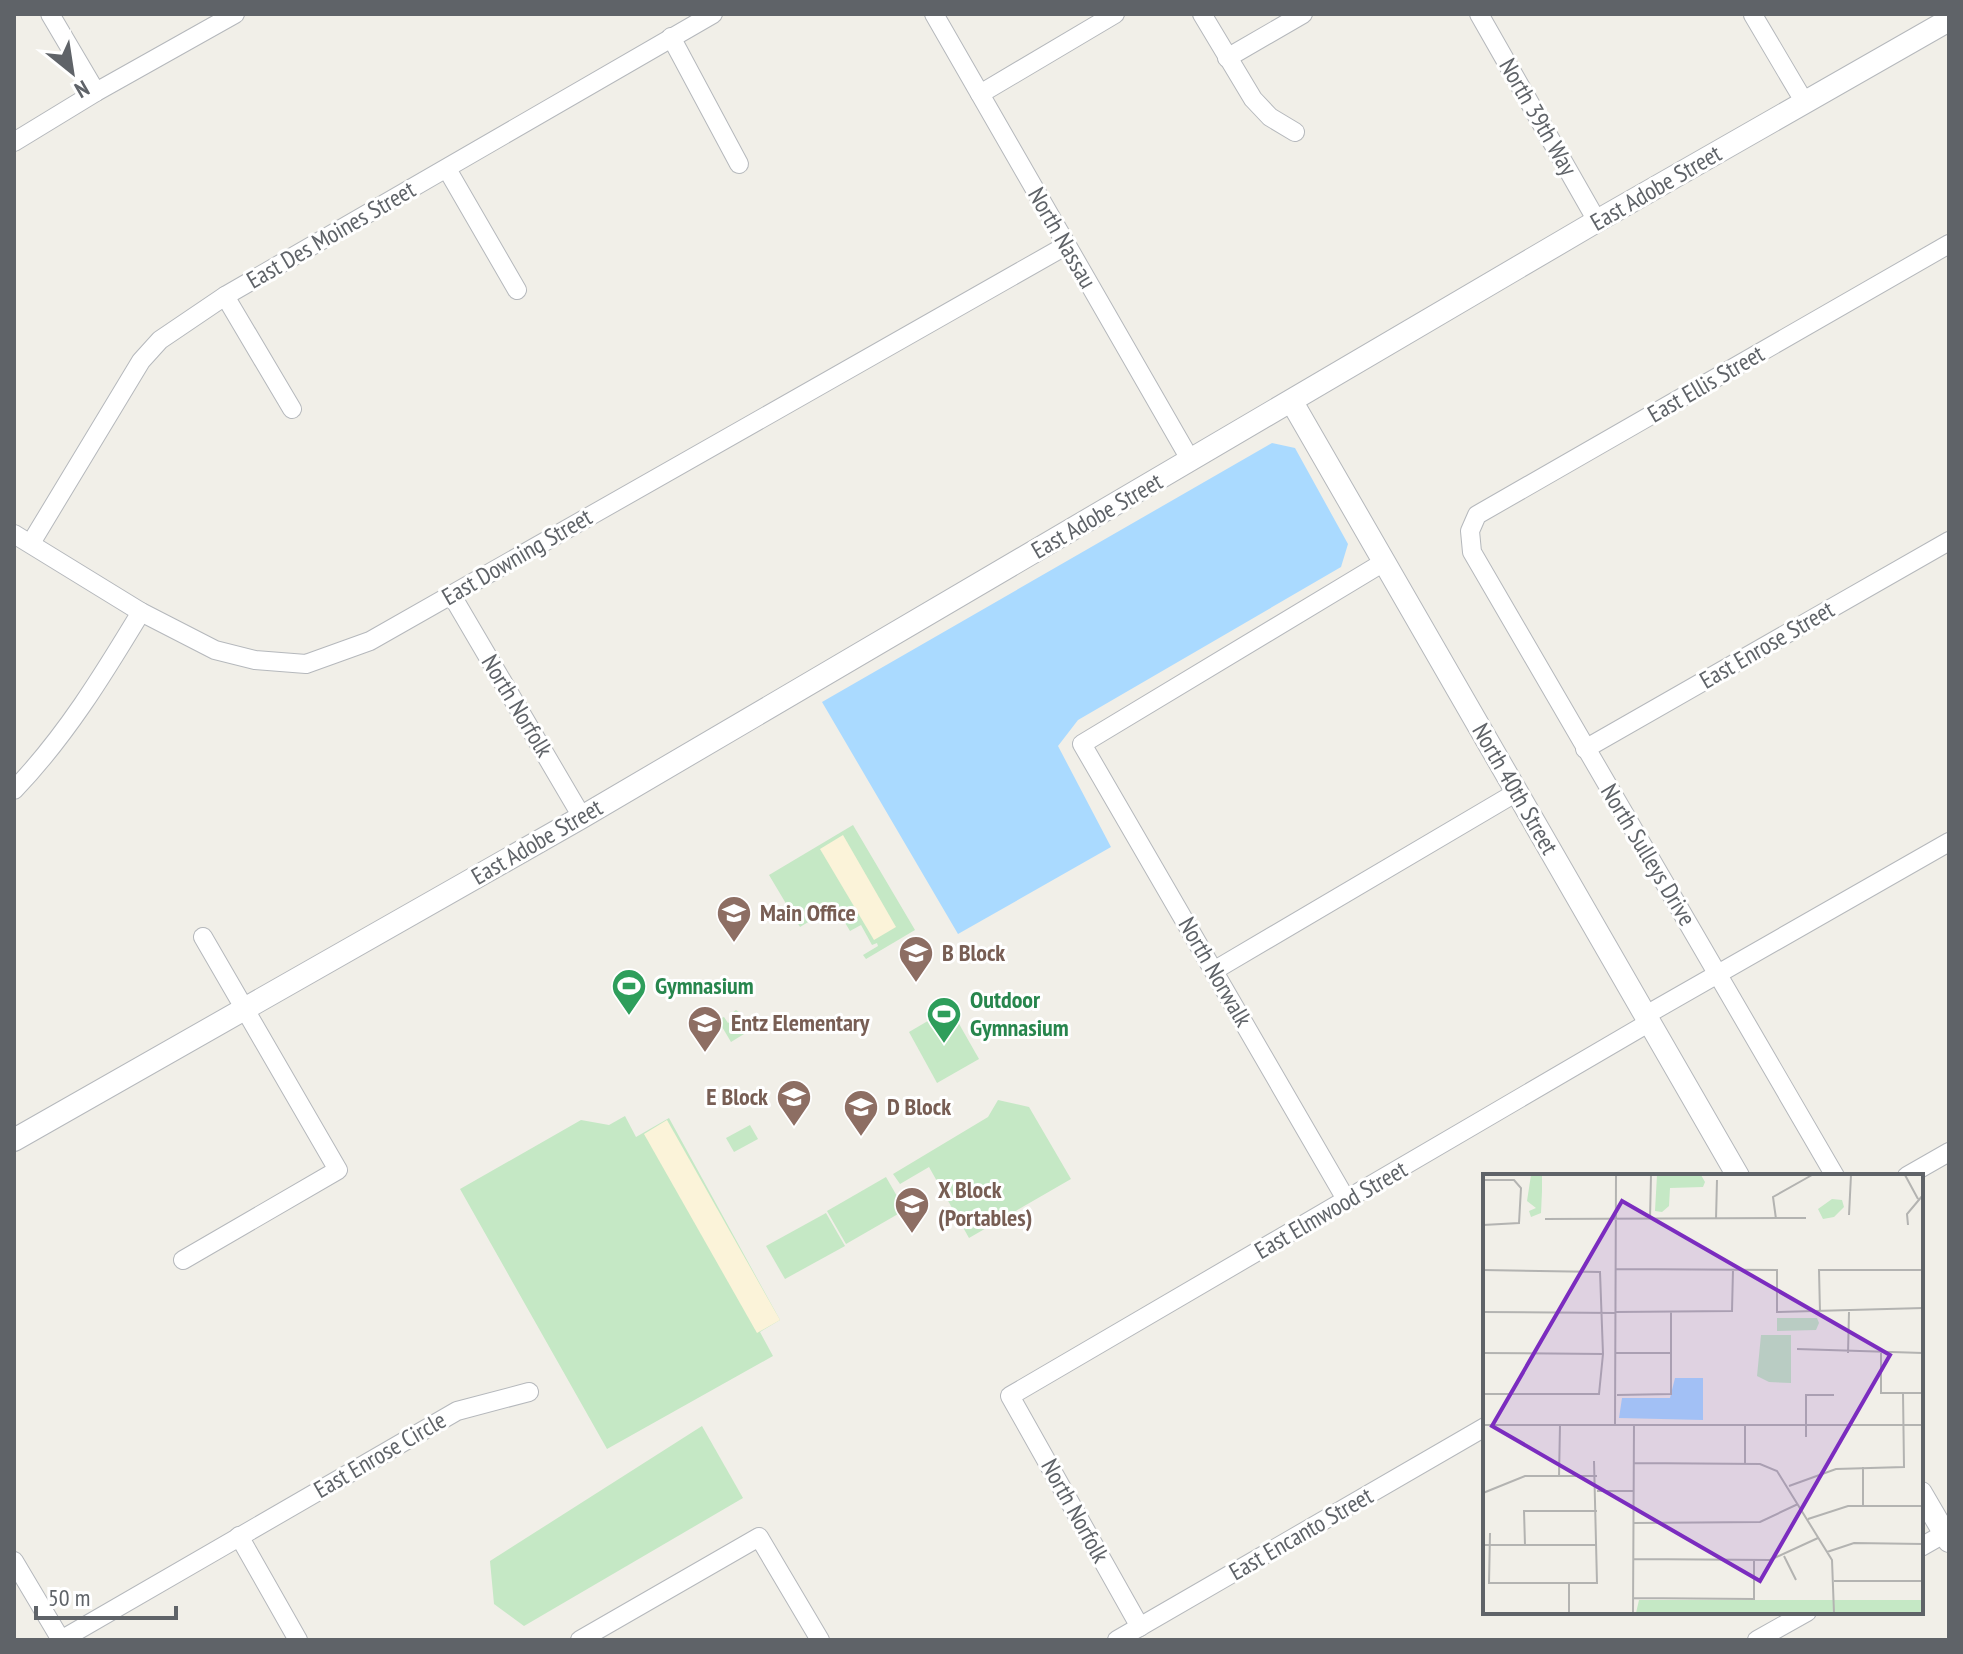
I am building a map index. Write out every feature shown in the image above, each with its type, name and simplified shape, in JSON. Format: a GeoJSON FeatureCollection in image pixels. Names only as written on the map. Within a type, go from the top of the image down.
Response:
{"type":"FeatureCollection","features":[{"type":"Feature","properties":{"kind":"street"},"geometry":{"type":"LineString","coordinates":[[50,14],[96,92]]}},
{"type":"Feature","properties":{"kind":"street"},"geometry":{"type":"LineString","coordinates":[[14,142],[235,14]]}},
{"type":"Feature","properties":{"kind":"street","name":"East Des Moines Street"},"geometry":{"type":"LineString","coordinates":[[23,539],[141,361],[160,340],[225,296],[713,14]]}},
{"type":"Feature","properties":{"kind":"street","name":"North Nassau"},"geometry":{"type":"LineString","coordinates":[[934,14],[1191,461]]}},
{"type":"Feature","properties":{"kind":"street"},"geometry":{"type":"LineString","coordinates":[[980,94],[1115,14]]}},
{"type":"Feature","properties":{"kind":"street"},"geometry":{"type":"LineString","coordinates":[[1202,14],[1253,99],[1270,117],[1295,132]]}},
{"type":"Feature","properties":{"kind":"street"},"geometry":{"type":"LineString","coordinates":[[1227,58],[1303,14]]}},
{"type":"Feature","properties":{"kind":"street","name":"North 39th Way"},"geometry":{"type":"LineString","coordinates":[[1479,14],[1597,221]]}},
{"type":"Feature","properties":{"kind":"street"},"geometry":{"type":"LineString","coordinates":[[1753,15],[1805,103]]}},
{"type":"Feature","properties":{"kind":"street","name":"East Adobe Street"},"geometry":{"type":"LineString","coordinates":[[14,1140],[582,817],[1597,221],[1949,20]]}},
{"type":"Feature","properties":{"kind":"street"},"geometry":{"type":"LineString","coordinates":[[671,37],[739,164]]}},
{"type":"Feature","properties":{"kind":"street"},"geometry":{"type":"LineString","coordinates":[[447,169],[517,290]]}},
{"type":"Feature","properties":{"kind":"street","name":"East Ellis Street"},"geometry":{"type":"LineString","coordinates":[[1470,531],[1477,515],[1949,244]]}},
{"type":"Feature","properties":{"kind":"street","name":"East Downing Street"},"geometry":{"type":"LineString","coordinates":[[23,539],[141,612],[215,650],[255,660],[306,664],[370,641],[1067,245]]}},
{"type":"Feature","properties":{"kind":"street"},"geometry":{"type":"LineString","coordinates":[[225,296],[292,409]]}},
{"type":"Feature","properties":{"kind":"street","name":"North 40th Street"},"geometry":{"type":"LineString","coordinates":[[1292,402],[1737,1174]]}},
{"type":"Feature","properties":{"kind":"street","name":"North Sulleys Drive"},"geometry":{"type":"LineString","coordinates":[[1470,531],[1472,552],[1834,1174]]}},
{"type":"Feature","properties":{"kind":"street","name":"East Enrose Street"},"geometry":{"type":"LineString","coordinates":[[1585,749],[1949,541]]}},
{"type":"Feature","properties":{"kind":"street","name":"North Norwalk"},"geometry":{"type":"LineString","coordinates":[[1347,1201],[1082,744],[1384,562]]}},
{"type":"Feature","properties":{"kind":"street","name":"North Norfolk"},"geometry":{"type":"LineString","coordinates":[[451,594],[582,817]]}},
{"type":"Feature","properties":{"kind":"street"},"geometry":{"type":"LineString","coordinates":[[14,790],[56,744],[141,612]]}},
{"type":"Feature","properties":{"kind":"street"},"geometry":{"type":"LineString","coordinates":[[1215,970],[1517,792]]}},
{"type":"Feature","properties":{"kind":"street","name":"East Elmwood Street"},"geometry":{"type":"LineString","coordinates":[[1010,1396],[1347,1201],[1719,974],[1949,842]]}},
{"type":"Feature","properties":{"kind":"street"},"geometry":{"type":"LineString","coordinates":[[183,1260],[338,1170],[203,937]]}},
{"type":"Feature","properties":{"kind":"street"},"geometry":{"type":"LineString","coordinates":[[1910,1174],[1949,1152]]}},
{"type":"Feature","properties":{"kind":"street","name":"East Enrose Circle"},"geometry":{"type":"LineString","coordinates":[[239,1536],[457,1411],[529,1392]]}},
{"type":"Feature","properties":{"kind":"street","name":"North Norfolk"},"geometry":{"type":"LineString","coordinates":[[1010,1396],[1140,1627]]}},
{"type":"Feature","properties":{"kind":"street","name":"East Encanto Street"},"geometry":{"type":"LineString","coordinates":[[1117,1640],[1483,1428]]}},
{"type":"Feature","properties":{"kind":"street"},"geometry":{"type":"LineString","coordinates":[[1923,1496],[1947,1535],[1923,1546]]}},
{"type":"Feature","properties":{"kind":"street"},"geometry":{"type":"LineString","coordinates":[[14,1561],[61,1640],[239,1536],[298,1640]]}},
{"type":"Feature","properties":{"kind":"street"},"geometry":{"type":"LineString","coordinates":[[580,1640],[759,1537],[820,1640]]}},
{"type":"Feature","properties":{"kind":"street"},"geometry":{"type":"LineString","coordinates":[[1757,1640],[1803,1614]]}},
{"type":"Feature","properties":{"kind":"green space"},"geometry":{"type":"Polygon","coordinates":[[[853,825],[915,930],[866,959],[863,955],[878,946],[877,943],[872,945],[861,925],[850,931],[835,906],[800,927],[769,875],[853,825]]]}},
{"type":"Feature","properties":{"kind":"green space","name":"Outdoor Gymnasium"},"geometry":{"type":"Polygon","coordinates":[[[950,1008],[979,1059],[937,1083],[909,1032],[950,1008]]]}},
{"type":"Feature","properties":{"kind":"green space"},"geometry":{"type":"Polygon","coordinates":[[[736,1010],[757,1026],[731,1042],[718,1020],[724,1017],[728,1023],[735,1019],[732,1013],[736,1010]]]}},
{"type":"Feature","properties":{"kind":"green space"},"geometry":{"type":"Polygon","coordinates":[[[998,1100],[1029,1107],[1071,1179],[969,1238],[929,1167],[900,1184],[893,1174],[988,1117],[998,1100]]]}},
{"type":"Feature","properties":{"kind":"green space"},"geometry":{"type":"Polygon","coordinates":[[[625,1116],[636,1137],[669,1118],[780,1320],[760,1332],[773,1356],[607,1449],[460,1189],[581,1120],[609,1125],[625,1116]]]}},
{"type":"Feature","properties":{"kind":"green space"},"geometry":{"type":"Polygon","coordinates":[[[750,1125],[758,1139],[734,1152],[726,1138],[750,1125]]]}},
{"type":"Feature","properties":{"kind":"green space"},"geometry":{"type":"Polygon","coordinates":[[[886,1177],[905,1210],[846,1244],[827,1211],[886,1177]]]}},
{"type":"Feature","properties":{"kind":"green space"},"geometry":{"type":"Polygon","coordinates":[[[826,1213],[845,1246],[785,1279],[766,1246],[826,1213]]]}},
{"type":"Feature","properties":{"kind":"green space"},"geometry":{"type":"Polygon","coordinates":[[[702,1426],[743,1498],[524,1626],[494,1604],[490,1561],[702,1426]]]}},
{"type":"Feature","properties":{"kind":"sand"},"geometry":{"type":"Polygon","coordinates":[[[843,835],[896,927],[874,940],[820,849],[843,835]]]}},
{"type":"Feature","properties":{"kind":"sand"},"geometry":{"type":"Polygon","coordinates":[[[667,1120],[780,1320],[757,1333],[644,1134],[667,1120]]]}},
{"type":"Feature","properties":{"kind":"water"},"geometry":{"type":"Polygon","coordinates":[[[1272,443],[1295,448],[1348,544],[1341,567],[1078,720],[1058,746],[1111,847],[958,934],[822,702],[1272,443]]]}},
{"type":"Feature","properties":{"kind":"place","name":"Main Office"},"geometry":{"type":"Point","coordinates":[734,944]}},
{"type":"Feature","properties":{"kind":"place","name":"B Block"},"geometry":{"type":"Point","coordinates":[916,984]}},
{"type":"Feature","properties":{"kind":"place","name":"Gymnasium"},"geometry":{"type":"Point","coordinates":[629,1017]}},
{"type":"Feature","properties":{"kind":"place","name":"Outdoor Gymnasium"},"geometry":{"type":"Point","coordinates":[944,1045]}},
{"type":"Feature","properties":{"kind":"place","name":"Entz Elementary"},"geometry":{"type":"Point","coordinates":[705,1054]}},
{"type":"Feature","properties":{"kind":"place","name":"E Block"},"geometry":{"type":"Point","coordinates":[794,1128]}},
{"type":"Feature","properties":{"kind":"place","name":"D Block"},"geometry":{"type":"Point","coordinates":[861,1138]}},
{"type":"Feature","properties":{"kind":"place","name":"X Block (Portables)"},"geometry":{"type":"Point","coordinates":[912,1235]}}]}
